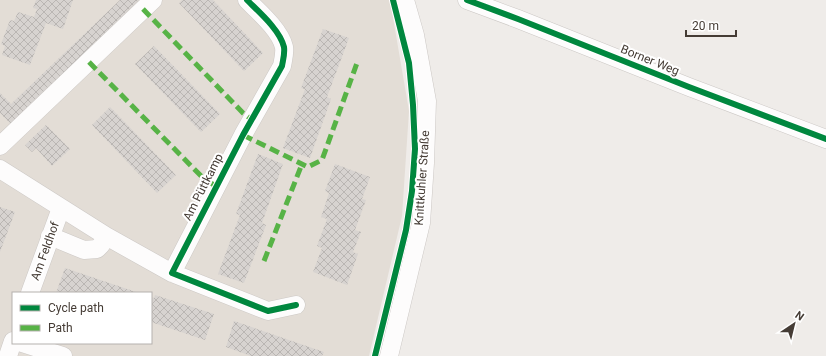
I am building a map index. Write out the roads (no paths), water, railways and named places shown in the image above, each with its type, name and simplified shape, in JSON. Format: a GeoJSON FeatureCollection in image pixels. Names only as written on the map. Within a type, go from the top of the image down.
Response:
{"type":"FeatureCollection","features":[{"type":"Feature","properties":{"kind":"street"},"geometry":{"type":"LineString","coordinates":[[0,146],[153,0]]}},
{"type":"Feature","properties":{"kind":"street","name":"Am Püttkamp"},"geometry":{"type":"LineString","coordinates":[[172,273],[243,134],[282,66],[284,49],[282,42],[272,25],[247,0]]}},
{"type":"Feature","properties":{"kind":"street","name":"Knittkuhler Straße"},"geometry":{"type":"LineString","coordinates":[[388,356],[421,223],[425,163],[427,101],[416,35],[405,0]]}},
{"type":"Feature","properties":{"kind":"street","name":"Borner Weg"},"geometry":{"type":"LineString","coordinates":[[467,0],[826,139]]}},
{"type":"Feature","properties":{"kind":"street"},"geometry":{"type":"LineString","coordinates":[[0,169],[106,236],[172,273],[268,311],[296,305]]}},
{"type":"Feature","properties":{"kind":"street","name":"Am Feldhof"},"geometry":{"type":"LineString","coordinates":[[30,292],[61,208]]}},
{"type":"Feature","properties":{"kind":"street"},"geometry":{"type":"LineString","coordinates":[[50,236],[84,250],[97,249],[106,236]]}},
{"type":"Feature","properties":{"kind":"street"},"geometry":{"type":"LineString","coordinates":[[8,356],[12,344]]}},
{"type":"Feature","properties":{"kind":"street"},"geometry":{"type":"LineString","coordinates":[[25,344],[63,356]]}}]}
